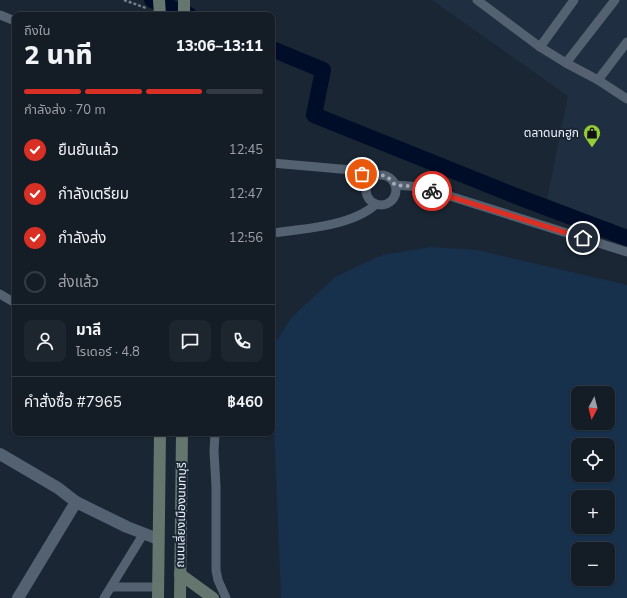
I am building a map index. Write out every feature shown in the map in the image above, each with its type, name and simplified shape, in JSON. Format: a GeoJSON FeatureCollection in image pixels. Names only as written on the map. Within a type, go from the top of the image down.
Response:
{"type":"FeatureCollection","features":[{"type":"Feature","properties":{"kind":"main road","name":"ถนนเลี่ยงเมืองนนทบุรี"},"geometry":{"type":"LineString","coordinates":[[158,592],[160,436]]}},
{"type":"Feature","properties":{"kind":"main road","name":"ถนนเลี่ยงเมืองนนทบุรี"},"geometry":{"type":"LineString","coordinates":[[180,598],[182,436]]}},
{"type":"Feature","properties":{"kind":"main road"},"geometry":{"type":"LineString","coordinates":[[180,574],[213,598]]}},
{"type":"Feature","properties":{"kind":"street"},"geometry":{"type":"LineString","coordinates":[[0,454],[58,488],[76,502],[127,527],[158,539]]}},
{"type":"Feature","properties":{"kind":"street"},"geometry":{"type":"LineString","coordinates":[[18,598],[76,502]]}},
{"type":"Feature","properties":{"kind":"lane"},"geometry":{"type":"LineString","coordinates":[[477,0],[540,47],[598,80],[627,99]]}},
{"type":"Feature","properties":{"kind":"lane"},"geometry":{"type":"LineString","coordinates":[[540,47],[574,0]]}},
{"type":"Feature","properties":{"kind":"lane"},"geometry":{"type":"LineString","coordinates":[[566,63],[615,0]]}},
{"type":"Feature","properties":{"kind":"lane"},"geometry":{"type":"LineString","coordinates":[[0,15],[12,20]]}},
{"type":"Feature","properties":{"kind":"lane"},"geometry":{"type":"LineString","coordinates":[[598,80],[627,42]]}},
{"type":"Feature","properties":{"kind":"lane"},"geometry":{"type":"LineString","coordinates":[[275,163],[352,170],[373,177]]}},
{"type":"Feature","properties":{"kind":"lane"},"geometry":{"type":"LineString","coordinates":[[379,175],[386,176],[395,185],[393,198],[382,205],[376,204],[366,195],[368,182],[373,177],[379,175]]}},
{"type":"Feature","properties":{"kind":"lane"},"geometry":{"type":"LineString","coordinates":[[395,185],[421,187],[627,252]]}},
{"type":"Feature","properties":{"kind":"lane"},"geometry":{"type":"LineString","coordinates":[[275,233],[334,224],[368,211],[376,204]]}},
{"type":"Feature","properties":{"kind":"lane"},"geometry":{"type":"LineString","coordinates":[[0,294],[12,302]]}},
{"type":"Feature","properties":{"kind":"lane"},"geometry":{"type":"LineString","coordinates":[[215,436],[216,570],[218,580],[226,598]]}},
{"type":"Feature","properties":{"kind":"lane"},"geometry":{"type":"LineString","coordinates":[[104,598],[144,533]]}},
{"type":"Feature","properties":{"kind":"lane"},"geometry":{"type":"LineString","coordinates":[[111,587],[158,592]]}},
{"type":"Feature","properties":{"kind":"path"},"geometry":{"type":"LineString","coordinates":[[124,0],[160,9]]}},
{"type":"Feature","properties":{"kind":"shaded area","name":"ตลาดนกฮูก"},"geometry":{"type":"Polygon","coordinates":[[[432,0],[627,0],[627,229],[547,199],[568,96],[432,0]]]}},
{"type":"Feature","properties":{"kind":"shaded area"},"geometry":{"type":"Polygon","coordinates":[[[430,247],[477,250],[627,285],[627,598],[281,598],[274,436],[275,343],[291,318],[335,277],[382,255],[430,247]]]}},
{"type":"Feature","properties":{"kind":"waterway"},"geometry":{"type":"LineString","coordinates":[[152,0],[182,12]]}},
{"type":"Feature","properties":{"kind":"waterway"},"geometry":{"type":"LineString","coordinates":[[275,50],[323,70],[314,115],[521,198],[627,238]]}},
{"type":"Feature","properties":{"kind":"way so far"},"geometry":{"type":"LineString","coordinates":[[362,174],[373,177],[379,175],[386,176],[395,185],[421,187],[432,191]]}},
{"type":"Feature","properties":{"kind":"place","name":"ตลาดนกฮูก"},"geometry":{"type":"Point","coordinates":[592,148]}},
{"type":"Feature","properties":{"kind":"route"},"geometry":{"type":"LineString","coordinates":[[432,191],[583,238]]}}]}
